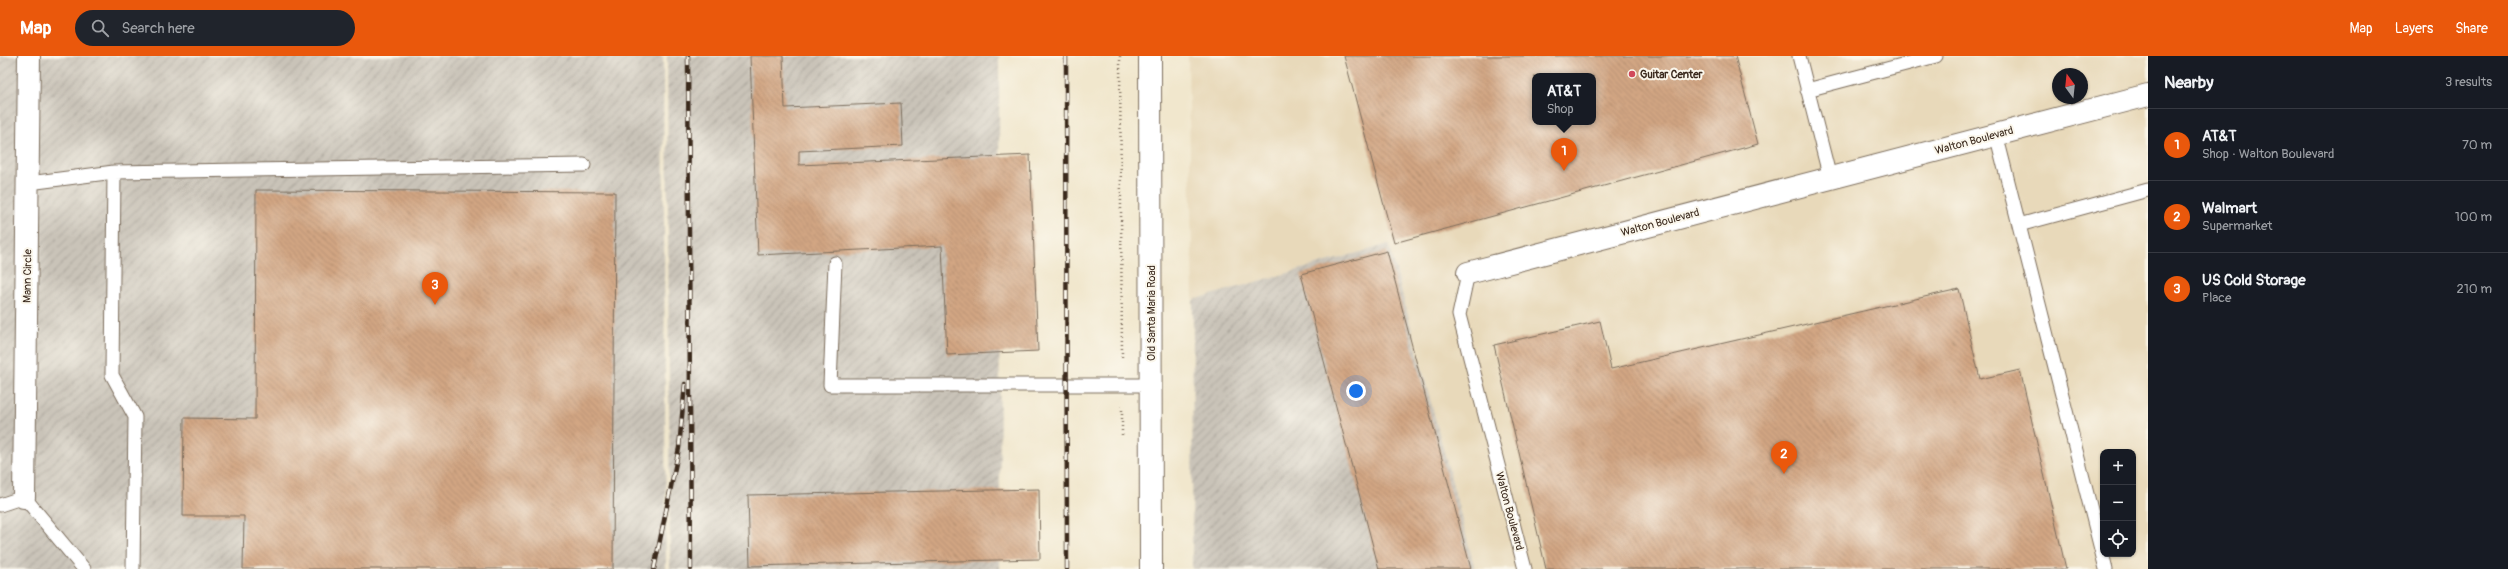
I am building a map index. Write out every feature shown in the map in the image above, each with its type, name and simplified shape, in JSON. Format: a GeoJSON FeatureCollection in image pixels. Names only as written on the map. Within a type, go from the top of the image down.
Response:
{"type":"FeatureCollection","features":[{"type":"Feature","properties":{"kind":"street","name":"Mann Circle"},"geometry":{"type":"LineString","coordinates":[[24,497],[29,56]]}},
{"type":"Feature","properties":{"kind":"street","name":"Old Santa Maria Road"},"geometry":{"type":"LineString","coordinates":[[1150,56],[1151,569]]}},
{"type":"Feature","properties":{"kind":"street","name":"Walton Boulevard"},"geometry":{"type":"LineString","coordinates":[[1468,273],[2148,95]]}},
{"type":"Feature","properties":{"kind":"lane"},"geometry":{"type":"LineString","coordinates":[[1799,56],[1830,178]]}},
{"type":"Feature","properties":{"kind":"lane"},"geometry":{"type":"LineString","coordinates":[[1807,90],[1936,56]]}},
{"type":"Feature","properties":{"kind":"lane"},"geometry":{"type":"LineString","coordinates":[[1996,134],[2106,569]]}},
{"type":"Feature","properties":{"kind":"lane"},"geometry":{"type":"LineString","coordinates":[[28,183],[114,172],[584,165]]}},
{"type":"Feature","properties":{"kind":"lane"},"geometry":{"type":"LineString","coordinates":[[114,172],[112,375],[135,416],[133,569]]}},
{"type":"Feature","properties":{"kind":"lane"},"geometry":{"type":"LineString","coordinates":[[2019,226],[2148,190]]}},
{"type":"Feature","properties":{"kind":"lane"},"geometry":{"type":"LineString","coordinates":[[835,263],[830,385],[1151,385]]}},
{"type":"Feature","properties":{"kind":"lane","name":"Walton Boulevard"},"geometry":{"type":"LineString","coordinates":[[1468,273],[1459,315],[1525,569]]}},
{"type":"Feature","properties":{"kind":"lane"},"geometry":{"type":"LineString","coordinates":[[0,505],[24,497],[84,569]]}},
{"type":"Feature","properties":{"kind":"path"},"geometry":{"type":"LineString","coordinates":[[1120,56],[1122,441]]}},
{"type":"Feature","properties":{"kind":"shaded area"},"geometry":{"type":"Polygon","coordinates":[[[0,56],[663,56],[666,569],[0,569],[0,56]]]}},
{"type":"Feature","properties":{"kind":"shaded area"},"geometry":{"type":"Polygon","coordinates":[[[667,56],[999,56],[1000,569],[670,569],[667,56]]]}},
{"type":"Feature","properties":{"kind":"shaded area"},"geometry":{"type":"Polygon","coordinates":[[[1188,56],[2148,56],[2148,569],[1475,569],[1389,244],[1193,300],[1188,56]]]}},
{"type":"Feature","properties":{"kind":"shaded area"},"geometry":{"type":"Polygon","coordinates":[[[1389,244],[1475,569],[1192,569],[1193,300],[1389,244]]]}},
{"type":"Feature","properties":{"kind":"building"},"geometry":{"type":"Polygon","coordinates":[[[750,56],[783,56],[785,108],[901,103],[903,146],[799,151],[799,165],[1030,155],[1038,351],[947,355],[942,246],[758,255],[750,56]]]}},
{"type":"Feature","properties":{"kind":"building"},"geometry":{"type":"Polygon","coordinates":[[[1344,56],[1735,56],[1758,144],[1394,243],[1344,56]]]}},
{"type":"Feature","properties":{"kind":"building"},"geometry":{"type":"Polygon","coordinates":[[[256,190],[615,192],[613,569],[243,569],[244,516],[183,516],[184,418],[255,419],[256,190]]]}},
{"type":"Feature","properties":{"kind":"building"},"geometry":{"type":"Polygon","coordinates":[[[1387,251],[1471,569],[1379,569],[1301,274],[1387,251]]]}},
{"type":"Feature","properties":{"kind":"building"},"geometry":{"type":"Polygon","coordinates":[[[1959,289],[1980,379],[2020,370],[2066,569],[1546,569],[1494,345],[1600,321],[1611,369],[1959,289]]]}},
{"type":"Feature","properties":{"kind":"building"},"geometry":{"type":"Polygon","coordinates":[[[1039,489],[1040,559],[750,566],[748,495],[1039,489]]]}},
{"type":"Feature","properties":{"kind":"railway"},"geometry":{"type":"LineString","coordinates":[[688,56],[691,569]]}},
{"type":"Feature","properties":{"kind":"railway"},"geometry":{"type":"LineString","coordinates":[[1066,56],[1067,569]]}},
{"type":"Feature","properties":{"kind":"railway"},"geometry":{"type":"LineString","coordinates":[[654,569],[679,448],[685,384]]}},
{"type":"Feature","properties":{"kind":"place","name":"Guitar Center"},"geometry":{"type":"Point","coordinates":[1632,74]}},
{"type":"Feature","properties":{"kind":"place","name":"AT&T"},"geometry":{"type":"Point","coordinates":[1564,171]}},
{"type":"Feature","properties":{"kind":"place","name":"US Cold Storage"},"geometry":{"type":"Point","coordinates":[435,305]}},
{"type":"Feature","properties":{"kind":"place","name":"Walmart"},"geometry":{"type":"Point","coordinates":[1784,474]}}]}
